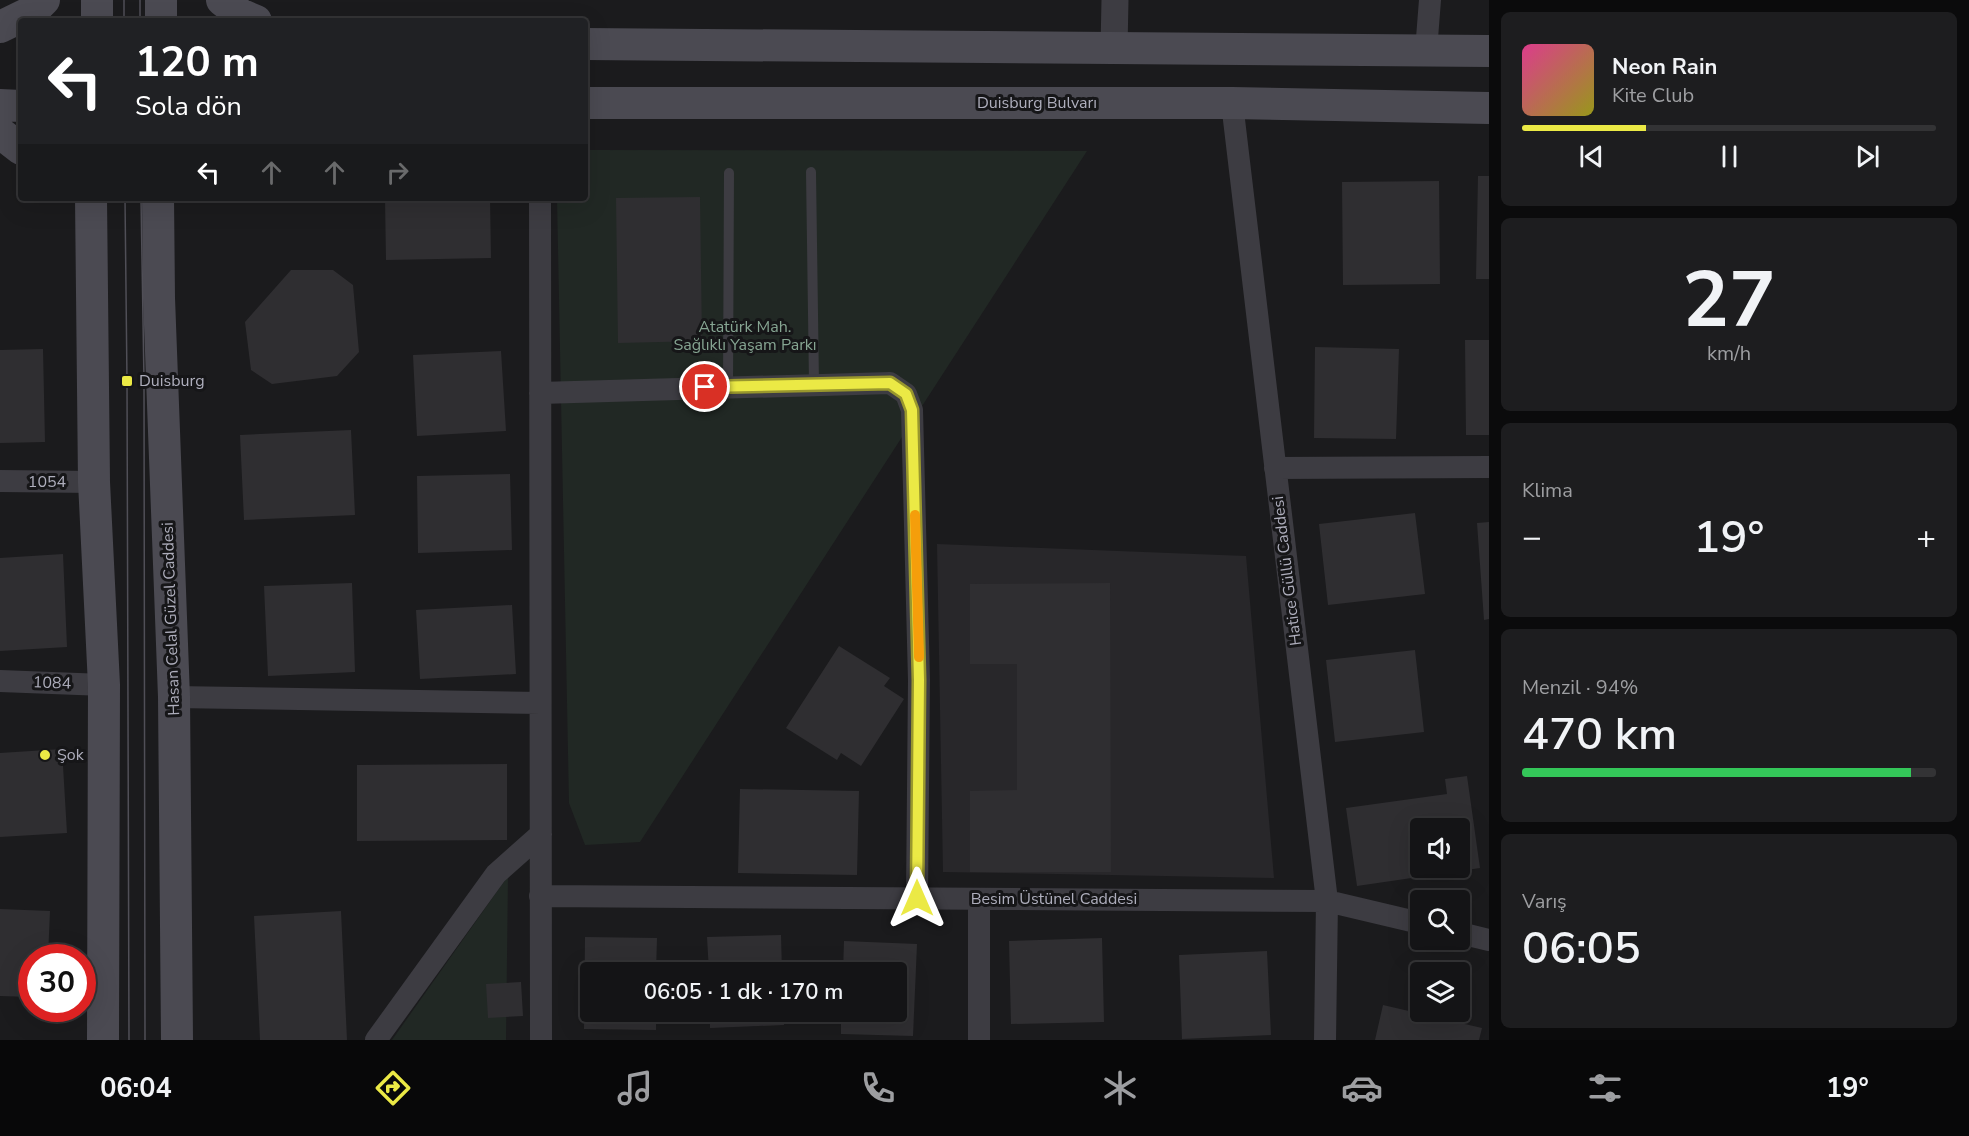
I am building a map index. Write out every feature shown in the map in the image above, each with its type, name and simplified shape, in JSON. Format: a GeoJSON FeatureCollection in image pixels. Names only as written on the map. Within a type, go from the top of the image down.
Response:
{"type":"FeatureCollection","features":[{"type":"Feature","properties":{"kind":"main road"},"geometry":{"type":"LineString","coordinates":[[19,18],[33,11],[44,0]]}},
{"type":"Feature","properties":{"kind":"main road"},"geometry":{"type":"LineString","coordinates":[[97,0],[97,18]]}},
{"type":"Feature","properties":{"kind":"main road"},"geometry":{"type":"LineString","coordinates":[[161,0],[161,18]]}},
{"type":"Feature","properties":{"kind":"main road"},"geometry":{"type":"LineString","coordinates":[[222,0],[249,18]]}},
{"type":"Feature","properties":{"kind":"main road"},"geometry":{"type":"LineString","coordinates":[[0,27],[18,18]]}},
{"type":"Feature","properties":{"kind":"main road"},"geometry":{"type":"LineString","coordinates":[[0,44],[18,43]]}},
{"type":"Feature","properties":{"kind":"main road"},"geometry":{"type":"LineString","coordinates":[[588,44],[1489,51]]}},
{"type":"Feature","properties":{"kind":"main road","name":"Duisburg Bulvarı"},"geometry":{"type":"LineString","coordinates":[[588,103],[1232,103],[1489,108]]}},
{"type":"Feature","properties":{"kind":"main road"},"geometry":{"type":"LineString","coordinates":[[0,105],[18,106]]}},
{"type":"Feature","properties":{"kind":"main road"},"geometry":{"type":"LineString","coordinates":[[0,133],[18,147]]}},
{"type":"Feature","properties":{"kind":"main road"},"geometry":{"type":"LineString","coordinates":[[70,201],[90,212],[94,482],[104,685],[103,1040]]}},
{"type":"Feature","properties":{"kind":"main road","name":"Hasan Celal Güzel Caddesi"},"geometry":{"type":"LineString","coordinates":[[160,206],[174,697],[177,1040]]}},
{"type":"Feature","properties":{"kind":"street"},"geometry":{"type":"LineString","coordinates":[[1114,48],[1115,0]]}},
{"type":"Feature","properties":{"kind":"street"},"geometry":{"type":"LineString","coordinates":[[1426,51],[1430,0]]}},
{"type":"Feature","properties":{"kind":"street","name":"Hatice Güllü Caddesi"},"geometry":{"type":"LineString","coordinates":[[1232,103],[1327,901],[1325,1040]]}},
{"type":"Feature","properties":{"kind":"street"},"geometry":{"type":"LineString","coordinates":[[540,201],[541,1040]]}},
{"type":"Feature","properties":{"kind":"street"},"geometry":{"type":"LineString","coordinates":[[540,393],[890,383],[906,394],[912,410],[919,680],[917,898]]}},
{"type":"Feature","properties":{"kind":"street"},"geometry":{"type":"LineString","coordinates":[[1275,468],[1489,467]]}},
{"type":"Feature","properties":{"kind":"street","name":"1054"},"geometry":{"type":"LineString","coordinates":[[0,481],[94,482]]}},
{"type":"Feature","properties":{"kind":"street","name":"1084"},"geometry":{"type":"LineString","coordinates":[[0,681],[104,685]]}},
{"type":"Feature","properties":{"kind":"street"},"geometry":{"type":"LineString","coordinates":[[174,697],[540,703]]}},
{"type":"Feature","properties":{"kind":"street"},"geometry":{"type":"LineString","coordinates":[[376,1040],[496,874],[541,834]]}},
{"type":"Feature","properties":{"kind":"street","name":"Besim Üstünel Caddesi"},"geometry":{"type":"LineString","coordinates":[[540,896],[1327,901],[1410,921]]}},
{"type":"Feature","properties":{"kind":"street"},"geometry":{"type":"LineString","coordinates":[[979,899],[979,1040]]}},
{"type":"Feature","properties":{"kind":"street"},"geometry":{"type":"LineString","coordinates":[[1470,935],[1489,940]]}},
{"type":"Feature","properties":{"kind":"lane"},"geometry":{"type":"LineString","coordinates":[[812,171],[814,384]]}},
{"type":"Feature","properties":{"kind":"lane"},"geometry":{"type":"LineString","coordinates":[[728,387],[729,173]]}},
{"type":"Feature","properties":{"kind":"shaded area"},"geometry":{"type":"Polygon","coordinates":[[[937,544],[1246,556],[1274,878],[943,872],[937,544]]]}},
{"type":"Feature","properties":{"kind":"green space","name":"Atatürk Mah. Sağlıklı Yaşam Parkı"},"geometry":{"type":"Polygon","coordinates":[[[588,150],[1087,151],[640,842],[585,845],[569,803],[557,201],[588,201],[588,150]]]}},
{"type":"Feature","properties":{"kind":"green space"},"geometry":{"type":"Polygon","coordinates":[[[508,876],[506,1040],[392,1040],[508,876]]]}},
{"type":"Feature","properties":{"kind":"building"},"geometry":{"type":"Polygon","coordinates":[[[1478,176],[1489,176],[1489,279],[1476,279],[1478,176]]]}},
{"type":"Feature","properties":{"kind":"building"},"geometry":{"type":"Polygon","coordinates":[[[1439,181],[1440,284],[1343,285],[1342,182],[1439,181]]]}},
{"type":"Feature","properties":{"kind":"building"},"geometry":{"type":"Polygon","coordinates":[[[700,197],[702,341],[618,343],[616,198],[700,197]]]}},
{"type":"Feature","properties":{"kind":"building"},"geometry":{"type":"Polygon","coordinates":[[[385,201],[490,201],[491,258],[386,260],[385,201]]]}},
{"type":"Feature","properties":{"kind":"building"},"geometry":{"type":"Polygon","coordinates":[[[291,270],[333,270],[353,285],[359,352],[337,376],[272,384],[251,370],[245,322],[291,270]]]}},
{"type":"Feature","properties":{"kind":"building"},"geometry":{"type":"Polygon","coordinates":[[[1465,340],[1489,340],[1489,435],[1466,435],[1465,340]]]}},
{"type":"Feature","properties":{"kind":"building"},"geometry":{"type":"Polygon","coordinates":[[[1315,347],[1399,349],[1396,439],[1314,438],[1315,347]]]}},
{"type":"Feature","properties":{"kind":"building"},"geometry":{"type":"Polygon","coordinates":[[[43,349],[45,442],[0,443],[0,350],[43,349]]]}},
{"type":"Feature","properties":{"kind":"building"},"geometry":{"type":"Polygon","coordinates":[[[501,351],[506,431],[417,436],[413,355],[501,351]]]}},
{"type":"Feature","properties":{"kind":"building"},"geometry":{"type":"Polygon","coordinates":[[[351,430],[355,515],[244,520],[240,435],[351,430]]]}},
{"type":"Feature","properties":{"kind":"building"},"geometry":{"type":"Polygon","coordinates":[[[510,474],[512,550],[418,553],[417,476],[510,474]]]}},
{"type":"Feature","properties":{"kind":"building"},"geometry":{"type":"Polygon","coordinates":[[[1415,513],[1425,594],[1328,605],[1319,524],[1415,513]]]}},
{"type":"Feature","properties":{"kind":"building"},"geometry":{"type":"Polygon","coordinates":[[[1489,522],[1489,619],[1484,620],[1477,523],[1489,522]]]}},
{"type":"Feature","properties":{"kind":"building"},"geometry":{"type":"Polygon","coordinates":[[[63,554],[67,647],[0,651],[0,558],[63,554]]]}},
{"type":"Feature","properties":{"kind":"building"},"geometry":{"type":"Polygon","coordinates":[[[352,583],[355,672],[268,676],[264,586],[352,583]]]}},
{"type":"Feature","properties":{"kind":"building"},"geometry":{"type":"Polygon","coordinates":[[[1110,583],[1111,872],[970,872],[970,791],[1017,790],[1017,664],[970,664],[970,584],[1110,583]]]}},
{"type":"Feature","properties":{"kind":"building"},"geometry":{"type":"Polygon","coordinates":[[[512,605],[516,674],[420,679],[416,610],[512,605]]]}},
{"type":"Feature","properties":{"kind":"building"},"geometry":{"type":"Polygon","coordinates":[[[839,646],[890,678],[884,686],[904,699],[861,766],[841,753],[837,760],[786,728],[839,646]]]}},
{"type":"Feature","properties":{"kind":"building"},"geometry":{"type":"Polygon","coordinates":[[[1415,650],[1424,732],[1335,742],[1326,660],[1415,650]]]}},
{"type":"Feature","properties":{"kind":"building"},"geometry":{"type":"Polygon","coordinates":[[[62,749],[67,833],[0,837],[0,753],[62,749]]]}},
{"type":"Feature","properties":{"kind":"building"},"geometry":{"type":"Polygon","coordinates":[[[507,764],[507,840],[357,841],[357,765],[507,764]]]}},
{"type":"Feature","properties":{"kind":"building"},"geometry":{"type":"Polygon","coordinates":[[[1467,776],[1480,868],[1470,869],[1470,818],[1410,818],[1412,878],[1357,886],[1346,808],[1447,794],[1445,779],[1467,776]]]}},
{"type":"Feature","properties":{"kind":"building"},"geometry":{"type":"Polygon","coordinates":[[[740,789],[859,791],[857,875],[738,873],[740,789]]]}},
{"type":"Feature","properties":{"kind":"building"},"geometry":{"type":"Polygon","coordinates":[[[0,909],[50,911],[49,944],[18,944],[18,997],[0,996],[0,909]]]}},
{"type":"Feature","properties":{"kind":"building"},"geometry":{"type":"Polygon","coordinates":[[[341,911],[347,1040],[260,1040],[254,916],[341,911]]]}},
{"type":"Feature","properties":{"kind":"building"},"geometry":{"type":"Polygon","coordinates":[[[781,935],[782,962],[708,962],[707,937],[781,935]]]}},
{"type":"Feature","properties":{"kind":"building"},"geometry":{"type":"Polygon","coordinates":[[[585,937],[657,938],[656,962],[585,962],[585,937]]]}},
{"type":"Feature","properties":{"kind":"building"},"geometry":{"type":"Polygon","coordinates":[[[1102,938],[1104,1022],[1011,1024],[1009,941],[1102,938]]]}},
{"type":"Feature","properties":{"kind":"building"},"geometry":{"type":"Polygon","coordinates":[[[844,941],[917,944],[913,1036],[841,1034],[841,1022],[907,1022],[907,962],[843,962],[844,941]]]}},
{"type":"Feature","properties":{"kind":"building"},"geometry":{"type":"Polygon","coordinates":[[[1267,951],[1271,1035],[1182,1039],[1179,955],[1267,951]]]}},
{"type":"Feature","properties":{"kind":"building"},"geometry":{"type":"Polygon","coordinates":[[[521,982],[523,1016],[488,1018],[486,984],[521,982]]]}},
{"type":"Feature","properties":{"kind":"building"},"geometry":{"type":"Polygon","coordinates":[[[1383,1005],[1410,1011],[1410,1022],[1456,1022],[1482,1028],[1479,1040],[1375,1040],[1383,1005]]]}},
{"type":"Feature","properties":{"kind":"building"},"geometry":{"type":"Polygon","coordinates":[[[584,1022],[656,1022],[656,1030],[584,1029],[584,1022]]]}},
{"type":"Feature","properties":{"kind":"building"},"geometry":{"type":"Polygon","coordinates":[[[710,1022],[784,1022],[784,1025],[710,1028],[710,1022]]]}},
{"type":"Feature","properties":{"kind":"tram line"},"geometry":{"type":"LineString","coordinates":[[124,0],[124,18]]}},
{"type":"Feature","properties":{"kind":"tram line"},"geometry":{"type":"LineString","coordinates":[[140,0],[140,18]]}},
{"type":"Feature","properties":{"kind":"tram line"},"geometry":{"type":"LineString","coordinates":[[125,201],[129,1040]]}},
{"type":"Feature","properties":{"kind":"tram line"},"geometry":{"type":"LineString","coordinates":[[141,201],[144,381],[145,1040]]}},
{"type":"Feature","properties":{"kind":"slow traffic"},"geometry":{"type":"LineString","coordinates":[[915,515],[919,657]]}},
{"type":"Feature","properties":{"kind":"place","name":"Duisburg"},"geometry":{"type":"Point","coordinates":[127,381]}},
{"type":"Feature","properties":{"kind":"place","name":"Şok"},"geometry":{"type":"Point","coordinates":[45,755]}},
{"type":"Feature","properties":{"kind":"route"},"geometry":{"type":"LineString","coordinates":[[705,387],[890,383],[906,394],[912,410],[919,657],[917,898]]}}]}
